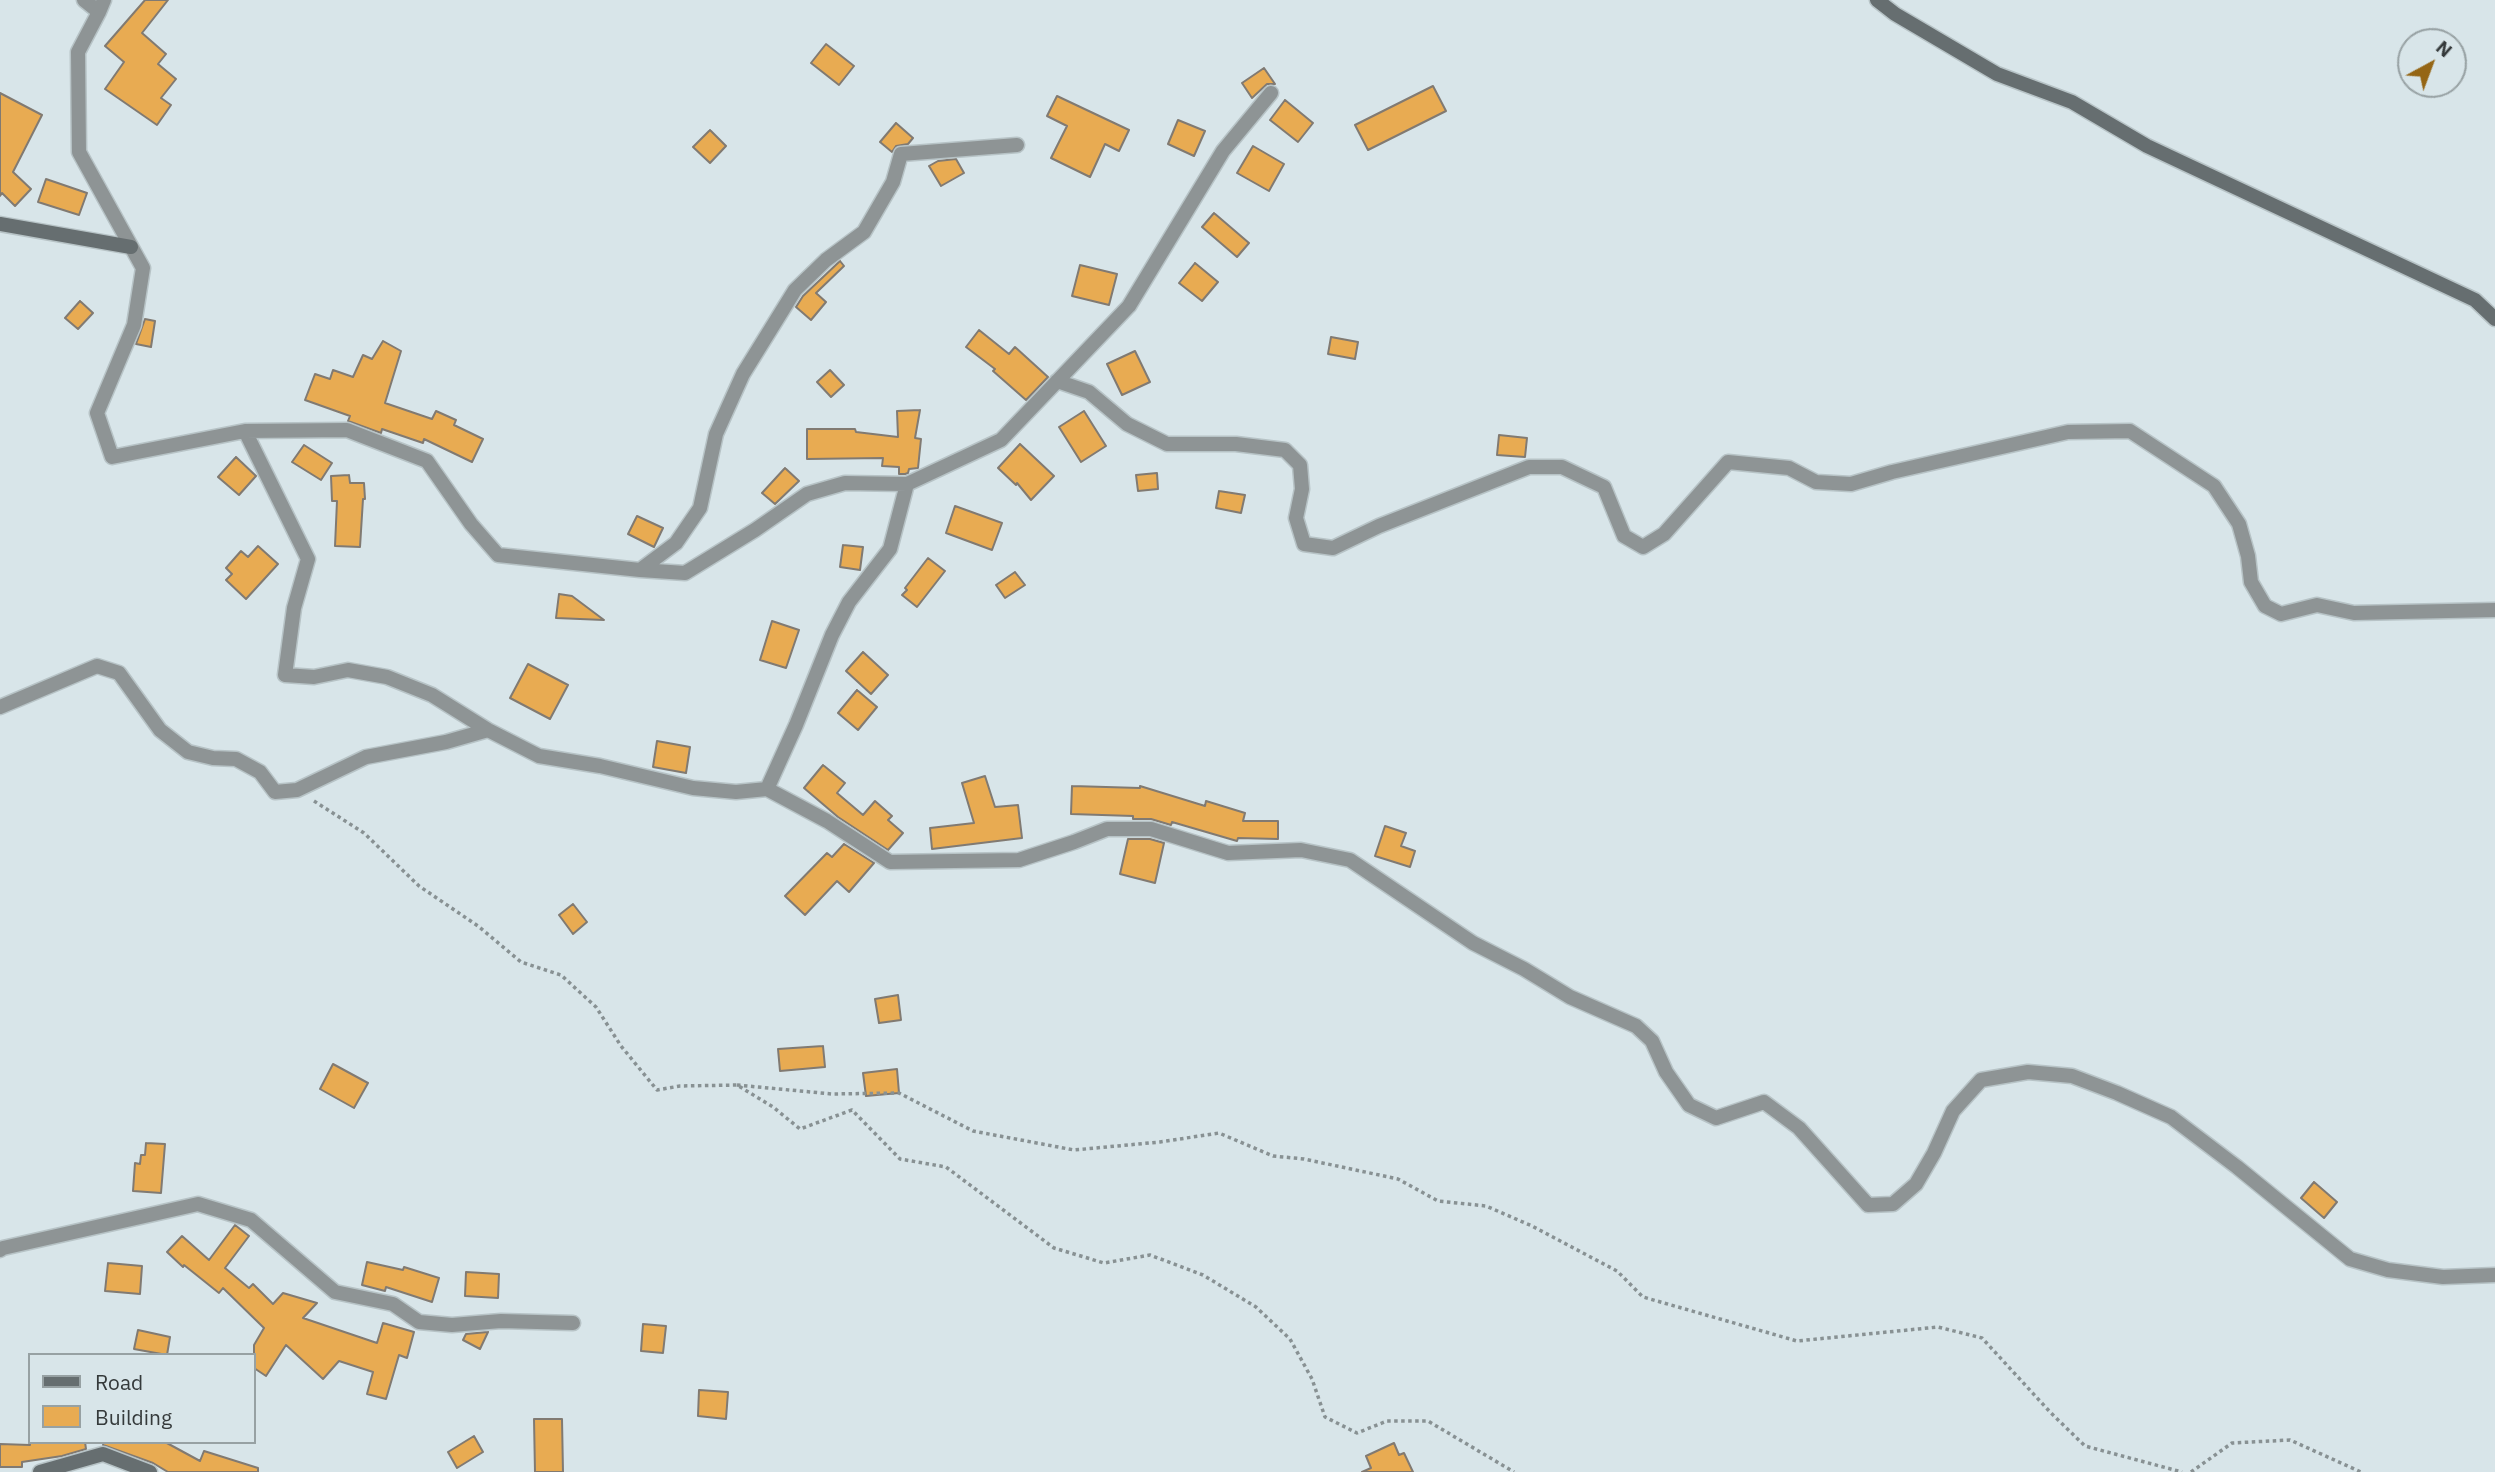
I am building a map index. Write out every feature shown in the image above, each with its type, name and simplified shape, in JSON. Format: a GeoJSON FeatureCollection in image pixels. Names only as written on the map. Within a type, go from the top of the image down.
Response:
{"type":"FeatureCollection","features":[{"type":"Feature","properties":{"kind":"street"},"geometry":{"type":"LineString","coordinates":[[84,0],[101,6],[78,52],[79,152],[143,268],[135,325],[97,413],[112,457],[245,431],[347,430],[427,461],[471,524],[498,555],[640,570],[685,573],[807,494],[845,483],[907,484],[1001,440],[1129,306],[1223,151],[1271,93]]}},
{"type":"Feature","properties":{"kind":"street"},"geometry":{"type":"LineString","coordinates":[[1877,0],[1895,14],[1997,74],[2072,102],[2147,146],[2475,300],[2495,319]]}},
{"type":"Feature","properties":{"kind":"street"},"geometry":{"type":"LineString","coordinates":[[640,570],[676,543],[701,508],[716,434],[743,374],[795,290],[826,260],[864,232],[893,182],[901,154],[1017,145]]}},
{"type":"Feature","properties":{"kind":"street"},"geometry":{"type":"LineString","coordinates":[[0,224],[131,247]]}},
{"type":"Feature","properties":{"kind":"street"},"geometry":{"type":"LineString","coordinates":[[1057,381],[1089,392],[1126,424],[1167,444],[1236,443],[1285,450],[1300,465],[1302,489],[1296,518],[1304,544],[1332,548],[1379,526],[1529,467],[1562,467],[1604,487],[1624,536],[1643,547],[1664,534],[1728,462],[1789,468],[1816,482],[1851,484],[1892,472],[2068,432],[2130,431],[2214,486],[2239,524],[2248,556],[2251,582],[2265,606],[2281,614],[2318,606],[2354,613],[2495,610]]}},
{"type":"Feature","properties":{"kind":"street"},"geometry":{"type":"LineString","coordinates":[[245,431],[307,559],[294,608],[285,675],[314,677],[348,670],[387,677],[432,695],[488,730],[539,756],[600,766],[693,788],[736,792],[767,789],[827,821],[890,862],[1019,860],[1107,829],[1151,829],[1228,853],[1301,850],[1350,860],[1473,943],[1570,997],[1636,1026],[1652,1041],[1666,1072],[1689,1105],[1716,1118],[1764,1102],[1799,1128],[1868,1205],[1893,1204],[1916,1184],[1953,1111],[1981,1080],[2028,1072],[2072,1076],[2171,1117],[2350,1259],[2388,1270],[2443,1277],[2495,1275]]}},
{"type":"Feature","properties":{"kind":"street"},"geometry":{"type":"LineString","coordinates":[[767,789],[832,635],[849,602],[890,549],[907,484]]}},
{"type":"Feature","properties":{"kind":"street"},"geometry":{"type":"LineString","coordinates":[[0,707],[97,666],[119,673],[160,730],[188,752],[213,758],[236,759],[260,772],[275,792],[297,790],[366,757],[446,742],[488,730]]}},
{"type":"Feature","properties":{"kind":"street"},"geometry":{"type":"LineString","coordinates":[[0,1250],[198,1204],[251,1220],[335,1292],[393,1304],[419,1322],[452,1325],[501,1321],[573,1323]]}},
{"type":"Feature","properties":{"kind":"street"},"geometry":{"type":"LineString","coordinates":[[40,1472],[103,1454],[150,1472]]}},
{"type":"Feature","properties":{"kind":"path"},"geometry":{"type":"LineString","coordinates":[[297,790],[364,833],[419,886],[478,926],[521,962],[561,975],[596,1007],[621,1046],[657,1090],[680,1086],[737,1085],[832,1094],[899,1093],[973,1130],[1074,1150],[1219,1133],[1273,1156],[1398,1179],[1438,1202],[1486,1206],[1532,1226],[1617,1271],[1643,1297],[1797,1340],[1938,1327],[1982,1338],[2085,1446],[2182,1472]]}},
{"type":"Feature","properties":{"kind":"path"},"geometry":{"type":"LineString","coordinates":[[737,1085],[774,1107],[800,1129],[852,1110],[900,1158],[946,1167],[1054,1248],[1104,1263],[1150,1255],[1203,1275],[1256,1307],[1290,1339],[1312,1379],[1325,1417],[1357,1433],[1387,1421],[1427,1421],[1514,1472]]}},
{"type":"Feature","properties":{"kind":"path"},"geometry":{"type":"LineString","coordinates":[[2190,1472],[2232,1443],[2290,1440],[2361,1472]]}},
{"type":"Feature","properties":{"kind":"building"},"geometry":{"type":"Polygon","coordinates":[[[145,0],[168,0],[142,33],[166,54],[158,64],[176,79],[161,98],[171,105],[157,125],[105,89],[124,62],[105,46],[145,0]]]}},
{"type":"Feature","properties":{"kind":"building"},"geometry":{"type":"Polygon","coordinates":[[[826,44],[854,66],[839,85],[811,63],[826,44]]]}},
{"type":"Feature","properties":{"kind":"building"},"geometry":{"type":"Polygon","coordinates":[[[1264,68],[1275,84],[1267,84],[1252,98],[1242,83],[1264,68]]]}},
{"type":"Feature","properties":{"kind":"building"},"geometry":{"type":"Polygon","coordinates":[[[1433,86],[1446,111],[1368,150],[1355,125],[1433,86]]]}},
{"type":"Feature","properties":{"kind":"building"},"geometry":{"type":"Polygon","coordinates":[[[0,93],[42,115],[13,172],[31,189],[15,206],[2,193],[0,196],[0,93]]]}},
{"type":"Feature","properties":{"kind":"building"},"geometry":{"type":"Polygon","coordinates":[[[1057,96],[1129,130],[1119,151],[1105,144],[1090,177],[1051,158],[1067,126],[1047,116],[1057,96]]]}},
{"type":"Feature","properties":{"kind":"building"},"geometry":{"type":"Polygon","coordinates":[[[1285,100],[1313,123],[1298,142],[1270,120],[1285,100]]]}},
{"type":"Feature","properties":{"kind":"building"},"geometry":{"type":"Polygon","coordinates":[[[1178,120],[1205,131],[1194,156],[1168,144],[1178,120]]]}},
{"type":"Feature","properties":{"kind":"building"},"geometry":{"type":"Polygon","coordinates":[[[896,123],[913,138],[908,144],[896,146],[892,152],[880,142],[896,123]]]}},
{"type":"Feature","properties":{"kind":"building"},"geometry":{"type":"Polygon","coordinates":[[[710,130],[726,146],[710,163],[693,147],[710,130]]]}},
{"type":"Feature","properties":{"kind":"building"},"geometry":{"type":"Polygon","coordinates":[[[1253,146],[1284,164],[1269,191],[1237,173],[1253,146]]]}},
{"type":"Feature","properties":{"kind":"building"},"geometry":{"type":"Polygon","coordinates":[[[956,159],[964,173],[941,186],[929,166],[938,161],[956,159]]]}},
{"type":"Feature","properties":{"kind":"building"},"geometry":{"type":"Polygon","coordinates":[[[46,179],[87,193],[79,215],[38,202],[46,179]]]}},
{"type":"Feature","properties":{"kind":"building"},"geometry":{"type":"Polygon","coordinates":[[[1214,213],[1249,243],[1237,257],[1202,227],[1214,213]]]}},
{"type":"Feature","properties":{"kind":"building"},"geometry":{"type":"Polygon","coordinates":[[[840,261],[844,266],[816,293],[826,302],[811,320],[796,307],[803,296],[840,261]]]}},
{"type":"Feature","properties":{"kind":"building"},"geometry":{"type":"Polygon","coordinates":[[[1195,263],[1218,282],[1202,301],[1179,283],[1195,263]]]}},
{"type":"Feature","properties":{"kind":"building"},"geometry":{"type":"Polygon","coordinates":[[[1080,265],[1117,274],[1109,305],[1072,296],[1080,265]]]}},
{"type":"Feature","properties":{"kind":"building"},"geometry":{"type":"Polygon","coordinates":[[[80,301],[93,313],[78,329],[65,318],[80,301]]]}},
{"type":"Feature","properties":{"kind":"building"},"geometry":{"type":"Polygon","coordinates":[[[145,319],[155,321],[151,347],[136,344],[145,319]]]}},
{"type":"Feature","properties":{"kind":"building"},"geometry":{"type":"Polygon","coordinates":[[[979,330],[1009,354],[1015,347],[1048,377],[1026,400],[993,371],[995,369],[966,347],[979,330]]]}},
{"type":"Feature","properties":{"kind":"building"},"geometry":{"type":"Polygon","coordinates":[[[1331,337],[1358,342],[1355,359],[1328,354],[1331,337]]]}},
{"type":"Feature","properties":{"kind":"building"},"geometry":{"type":"Polygon","coordinates":[[[383,341],[401,351],[385,403],[432,419],[436,411],[456,420],[454,425],[483,439],[472,462],[424,439],[423,443],[382,429],[381,433],[348,421],[350,416],[305,400],[315,374],[330,379],[333,370],[353,377],[363,355],[372,359],[383,341]]]}},
{"type":"Feature","properties":{"kind":"building"},"geometry":{"type":"Polygon","coordinates":[[[1135,351],[1150,382],[1122,395],[1107,364],[1135,351]]]}},
{"type":"Feature","properties":{"kind":"building"},"geometry":{"type":"Polygon","coordinates":[[[830,370],[844,385],[831,397],[817,382],[830,370]]]}},
{"type":"Feature","properties":{"kind":"building"},"geometry":{"type":"Polygon","coordinates":[[[920,410],[915,438],[921,439],[918,468],[909,469],[908,473],[899,474],[899,467],[882,466],[883,458],[807,459],[807,429],[855,429],[856,432],[898,437],[897,411],[920,410]]]}},
{"type":"Feature","properties":{"kind":"building"},"geometry":{"type":"Polygon","coordinates":[[[1084,411],[1106,446],[1081,462],[1059,427],[1084,411]]]}},
{"type":"Feature","properties":{"kind":"building"},"geometry":{"type":"Polygon","coordinates":[[[1499,435],[1527,438],[1525,457],[1497,455],[1499,435]]]}},
{"type":"Feature","properties":{"kind":"building"},"geometry":{"type":"Polygon","coordinates":[[[1020,444],[1054,476],[1031,500],[1017,483],[1016,485],[998,468],[1020,444]]]}},
{"type":"Feature","properties":{"kind":"building"},"geometry":{"type":"Polygon","coordinates":[[[304,445],[332,463],[321,480],[292,462],[304,445]]]}},
{"type":"Feature","properties":{"kind":"building"},"geometry":{"type":"Polygon","coordinates":[[[236,457],[256,476],[239,495],[218,477],[236,457]]]}},
{"type":"Feature","properties":{"kind":"building"},"geometry":{"type":"Polygon","coordinates":[[[785,468],[799,481],[775,504],[762,493],[785,468]]]}},
{"type":"Feature","properties":{"kind":"building"},"geometry":{"type":"Polygon","coordinates":[[[1157,473],[1158,489],[1138,491],[1136,475],[1157,473]]]}},
{"type":"Feature","properties":{"kind":"building"},"geometry":{"type":"Polygon","coordinates":[[[349,475],[350,483],[364,483],[360,547],[335,546],[337,501],[332,501],[331,476],[349,475]]]}},
{"type":"Feature","properties":{"kind":"building"},"geometry":{"type":"Polygon","coordinates":[[[1219,491],[1245,495],[1241,513],[1216,508],[1219,491]]]}},
{"type":"Feature","properties":{"kind":"building"},"geometry":{"type":"Polygon","coordinates":[[[955,506],[1002,523],[992,550],[946,533],[955,506]]]}},
{"type":"Feature","properties":{"kind":"building"},"geometry":{"type":"Polygon","coordinates":[[[637,516],[663,528],[654,547],[628,534],[637,516]]]}},
{"type":"Feature","properties":{"kind":"building"},"geometry":{"type":"Polygon","coordinates":[[[843,545],[863,547],[860,570],[840,567],[843,545]]]}},
{"type":"Feature","properties":{"kind":"building"},"geometry":{"type":"Polygon","coordinates":[[[258,546],[278,564],[246,599],[226,580],[232,574],[226,568],[241,551],[248,557],[258,546]]]}},
{"type":"Feature","properties":{"kind":"building"},"geometry":{"type":"Polygon","coordinates":[[[928,558],[945,571],[917,607],[902,595],[928,558]]]}},
{"type":"Feature","properties":{"kind":"building"},"geometry":{"type":"Polygon","coordinates":[[[1015,572],[1025,585],[1005,598],[996,585],[1015,572]]]}},
{"type":"Feature","properties":{"kind":"building"},"geometry":{"type":"Polygon","coordinates":[[[559,594],[572,596],[604,620],[556,618],[559,594]]]}},
{"type":"Feature","properties":{"kind":"building"},"geometry":{"type":"Polygon","coordinates":[[[772,621],[799,630],[786,668],[760,660],[772,621]]]}},
{"type":"Feature","properties":{"kind":"building"},"geometry":{"type":"Polygon","coordinates":[[[863,652],[888,675],[871,694],[846,671],[863,652]]]}},
{"type":"Feature","properties":{"kind":"building"},"geometry":{"type":"Polygon","coordinates":[[[528,664],[568,685],[550,719],[510,698],[528,664]]]}},
{"type":"Feature","properties":{"kind":"building"},"geometry":{"type":"Polygon","coordinates":[[[857,690],[877,707],[858,730],[838,713],[857,690]]]}},
{"type":"Feature","properties":{"kind":"building"},"geometry":{"type":"Polygon","coordinates":[[[657,741],[690,747],[686,773],[653,767],[657,741]]]}},
{"type":"Feature","properties":{"kind":"building"},"geometry":{"type":"Polygon","coordinates":[[[823,765],[845,783],[837,793],[863,815],[875,801],[892,816],[888,820],[903,833],[888,850],[838,817],[804,788],[823,765]]]}},
{"type":"Feature","properties":{"kind":"building"},"geometry":{"type":"Polygon","coordinates":[[[985,776],[995,807],[1018,805],[1022,838],[932,849],[930,828],[974,823],[962,783],[985,776]]]}},
{"type":"Feature","properties":{"kind":"building"},"geometry":{"type":"Polygon","coordinates":[[[1072,786],[1140,786],[1205,806],[1206,801],[1245,813],[1243,821],[1278,821],[1278,839],[1238,838],[1237,841],[1172,822],[1171,825],[1151,819],[1133,819],[1133,816],[1071,814],[1072,786]]]}},
{"type":"Feature","properties":{"kind":"building"},"geometry":{"type":"Polygon","coordinates":[[[1385,826],[1406,833],[1401,846],[1415,851],[1410,867],[1375,856],[1385,826]]]}},
{"type":"Feature","properties":{"kind":"building"},"geometry":{"type":"Polygon","coordinates":[[[1128,839],[1150,839],[1164,843],[1155,883],[1120,874],[1128,839]]]}},
{"type":"Feature","properties":{"kind":"building"},"geometry":{"type":"Polygon","coordinates":[[[844,844],[874,863],[849,892],[837,881],[805,915],[785,896],[827,853],[832,857],[844,844]]]}},
{"type":"Feature","properties":{"kind":"building"},"geometry":{"type":"Polygon","coordinates":[[[573,904],[587,922],[573,934],[559,915],[573,904]]]}},
{"type":"Feature","properties":{"kind":"building"},"geometry":{"type":"Polygon","coordinates":[[[898,995],[901,1020],[879,1023],[875,999],[898,995]]]}},
{"type":"Feature","properties":{"kind":"building"},"geometry":{"type":"Polygon","coordinates":[[[823,1046],[825,1067],[780,1071],[778,1049],[823,1046]]]}},
{"type":"Feature","properties":{"kind":"building"},"geometry":{"type":"Polygon","coordinates":[[[333,1064],[368,1083],[354,1108],[320,1089],[333,1064]]]}},
{"type":"Feature","properties":{"kind":"building"},"geometry":{"type":"Polygon","coordinates":[[[897,1069],[899,1093],[866,1096],[863,1073],[897,1069]]]}},
{"type":"Feature","properties":{"kind":"building"},"geometry":{"type":"Polygon","coordinates":[[[146,1143],[165,1144],[161,1193],[133,1191],[135,1163],[140,1164],[141,1155],[145,1155],[146,1143]]]}},
{"type":"Feature","properties":{"kind":"building"},"geometry":{"type":"Polygon","coordinates":[[[2314,1182],[2337,1202],[2324,1218],[2301,1198],[2314,1182]]]}},
{"type":"Feature","properties":{"kind":"building"},"geometry":{"type":"Polygon","coordinates":[[[235,1225],[249,1236],[225,1268],[249,1288],[253,1284],[273,1304],[283,1293],[317,1303],[303,1318],[377,1343],[383,1323],[414,1332],[407,1358],[399,1355],[386,1399],[367,1394],[373,1372],[339,1361],[323,1379],[286,1345],[266,1376],[256,1369],[254,1345],[264,1328],[223,1288],[219,1293],[167,1252],[182,1236],[209,1260],[235,1225]]]}},
{"type":"Feature","properties":{"kind":"building"},"geometry":{"type":"Polygon","coordinates":[[[367,1262],[403,1270],[404,1267],[439,1278],[432,1302],[386,1287],[385,1291],[362,1285],[367,1262]]]}},
{"type":"Feature","properties":{"kind":"building"},"geometry":{"type":"Polygon","coordinates":[[[108,1263],[142,1266],[140,1294],[105,1291],[108,1263]]]}},
{"type":"Feature","properties":{"kind":"building"},"geometry":{"type":"Polygon","coordinates":[[[466,1272],[499,1274],[498,1298],[465,1296],[466,1272]]]}},
{"type":"Feature","properties":{"kind":"building"},"geometry":{"type":"Polygon","coordinates":[[[643,1324],[666,1326],[663,1353],[641,1351],[643,1324]]]}},
{"type":"Feature","properties":{"kind":"building"},"geometry":{"type":"Polygon","coordinates":[[[138,1330],[170,1337],[167,1353],[134,1349],[138,1330]]]}},
{"type":"Feature","properties":{"kind":"building"},"geometry":{"type":"Polygon","coordinates":[[[488,1332],[480,1349],[463,1340],[466,1334],[488,1332]]]}},
{"type":"Feature","properties":{"kind":"building"},"geometry":{"type":"Polygon","coordinates":[[[699,1390],[728,1392],[726,1419],[698,1416],[699,1390]]]}},
{"type":"Feature","properties":{"kind":"building"},"geometry":{"type":"Polygon","coordinates":[[[534,1419],[562,1419],[563,1472],[535,1472],[534,1419]]]}},
{"type":"Feature","properties":{"kind":"building"},"geometry":{"type":"Polygon","coordinates":[[[474,1436],[483,1452],[457,1468],[448,1452],[474,1436]]]}},
{"type":"Feature","properties":{"kind":"building"},"geometry":{"type":"Polygon","coordinates":[[[1394,1443],[1399,1455],[1404,1453],[1413,1472],[1362,1472],[1371,1468],[1366,1456],[1394,1443]]]}},
{"type":"Feature","properties":{"kind":"building"},"geometry":{"type":"Polygon","coordinates":[[[0,1444],[85,1444],[86,1449],[22,1462],[22,1467],[0,1467],[0,1444]]]}},
{"type":"Feature","properties":{"kind":"building"},"geometry":{"type":"Polygon","coordinates":[[[169,1444],[200,1461],[204,1451],[258,1468],[258,1472],[168,1472],[153,1463],[103,1445],[169,1444]]]}}]}
